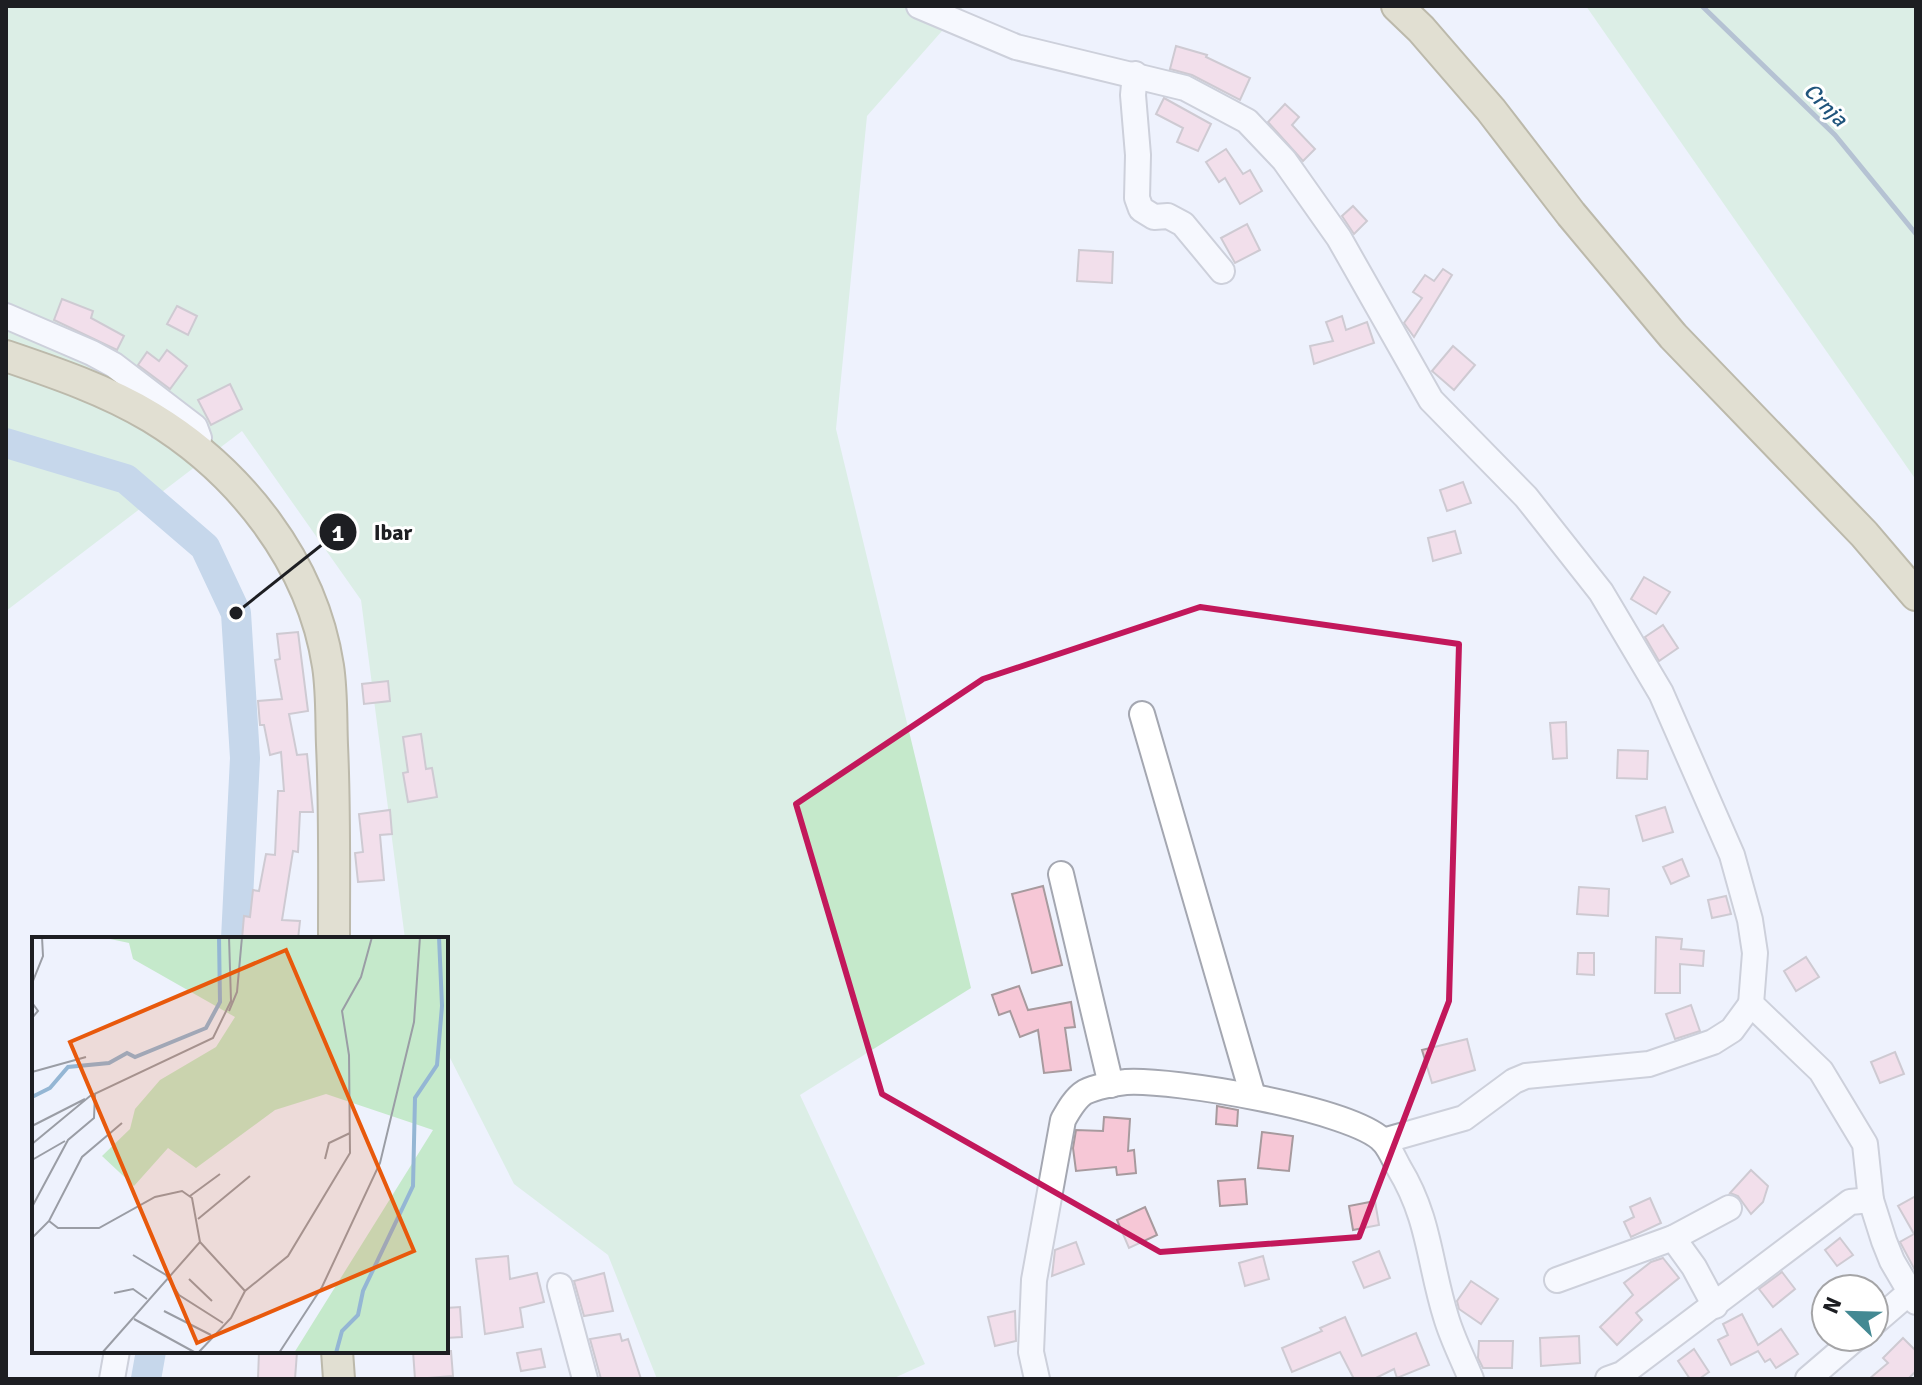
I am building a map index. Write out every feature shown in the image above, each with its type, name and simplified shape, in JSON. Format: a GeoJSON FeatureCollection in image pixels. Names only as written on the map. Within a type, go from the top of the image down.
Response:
{"type":"FeatureCollection","features":[{"type":"Feature","properties":{"kind":"main road"},"geometry":{"type":"LineString","coordinates":[[1397,6],[1491,110],[1571,214],[1673,336],[1864,534],[1916,595]]}},
{"type":"Feature","properties":{"kind":"main road"},"geometry":{"type":"LineString","coordinates":[[6,356],[68,378],[126,404],[195,448],[250,501],[273,532],[308,596],[328,668],[335,799],[334,937]]}},
{"type":"Feature","properties":{"kind":"street"},"geometry":{"type":"LineString","coordinates":[[919,6],[1016,47],[1185,88],[1247,121],[1284,160],[1339,238],[1431,400],[1526,497],[1601,592],[1661,693],[1732,855],[1750,920],[1755,953],[1751,1004],[1732,1030],[1713,1042],[1649,1064],[1562,1070],[1526,1076],[1514,1081],[1464,1118],[1383,1141]]}},
{"type":"Feature","properties":{"kind":"street"},"geometry":{"type":"LineString","coordinates":[[1135,74],[1137,198],[1141,209],[1154,217],[1168,216],[1183,224],[1222,271]]}},
{"type":"Feature","properties":{"kind":"street"},"geometry":{"type":"LineString","coordinates":[[6,316],[114,365],[195,427],[199,438],[195,448]]}},
{"type":"Feature","properties":{"kind":"street"},"geometry":{"type":"LineString","coordinates":[[1142,714],[1253,1096]]}},
{"type":"Feature","properties":{"kind":"street"},"geometry":{"type":"LineString","coordinates":[[1061,874],[1111,1085]]}},
{"type":"Feature","properties":{"kind":"street"},"geometry":{"type":"LineString","coordinates":[[1751,1004],[1821,1071],[1865,1144],[1871,1200],[1892,1261],[1913,1297],[1890,1312]]}},
{"type":"Feature","properties":{"kind":"street"},"geometry":{"type":"LineString","coordinates":[[1037,1379],[1031,1352],[1034,1280],[1059,1133],[1069,1109],[1084,1092],[1126,1082],[1178,1084],[1253,1096],[1330,1117],[1369,1131],[1383,1141],[1414,1191],[1426,1225],[1446,1317],[1471,1379]]}},
{"type":"Feature","properties":{"kind":"street"},"geometry":{"type":"LineString","coordinates":[[1608,1379],[1622,1374],[1715,1306],[1850,1202],[1871,1200]]}},
{"type":"Feature","properties":{"kind":"street"},"geometry":{"type":"LineString","coordinates":[[1557,1280],[1673,1238],[1729,1208]]}},
{"type":"Feature","properties":{"kind":"street"},"geometry":{"type":"LineString","coordinates":[[1673,1238],[1694,1267],[1715,1306]]}},
{"type":"Feature","properties":{"kind":"street"},"geometry":{"type":"LineString","coordinates":[[560,1286],[585,1379]]}},
{"type":"Feature","properties":{"kind":"street"},"geometry":{"type":"LineString","coordinates":[[112,1379],[117,1353]]}},
{"type":"Feature","properties":{"kind":"street"},"geometry":{"type":"LineString","coordinates":[[1808,1379],[1838,1353]]}},
{"type":"Feature","properties":{"kind":"highlighted area"},"geometry":{"type":"Polygon","coordinates":[[[1200,607],[1459,644],[1449,1001],[1359,1237],[1160,1252],[882,1094],[796,804],[983,679],[1200,607]]]}},
{"type":"Feature","properties":{"kind":"green space"},"geometry":{"type":"Polygon","coordinates":[[[6,6],[964,6],[867,116],[836,429],[971,988],[800,1095],[925,1364],[892,1379],[657,1379],[608,1255],[514,1184],[448,1054],[448,937],[405,937],[361,600],[242,431],[6,611],[6,6]]]}},
{"type":"Feature","properties":{"kind":"green space"},"geometry":{"type":"Polygon","coordinates":[[[1586,6],[1916,6],[1916,480],[1586,6]]]}},
{"type":"Feature","properties":{"kind":"building"},"geometry":{"type":"Polygon","coordinates":[[[1176,46],[1207,55],[1250,78],[1240,100],[1192,75],[1170,69],[1176,46]]]}},
{"type":"Feature","properties":{"kind":"building"},"geometry":{"type":"Polygon","coordinates":[[[1164,98],[1211,124],[1198,151],[1177,142],[1183,128],[1156,114],[1164,98]]]}},
{"type":"Feature","properties":{"kind":"building"},"geometry":{"type":"Polygon","coordinates":[[[1285,104],[1299,117],[1292,125],[1315,149],[1303,161],[1268,122],[1285,104]]]}},
{"type":"Feature","properties":{"kind":"building"},"geometry":{"type":"Polygon","coordinates":[[[1226,149],[1243,174],[1250,170],[1262,191],[1240,204],[1225,178],[1219,182],[1206,162],[1226,149]]]}},
{"type":"Feature","properties":{"kind":"building"},"geometry":{"type":"Polygon","coordinates":[[[1353,206],[1367,221],[1354,234],[1342,216],[1353,206]]]}},
{"type":"Feature","properties":{"kind":"building"},"geometry":{"type":"Polygon","coordinates":[[[1247,224],[1260,250],[1235,263],[1221,238],[1247,224]]]}},
{"type":"Feature","properties":{"kind":"building"},"geometry":{"type":"Polygon","coordinates":[[[1079,250],[1113,252],[1112,283],[1077,281],[1079,250]]]}},
{"type":"Feature","properties":{"kind":"building"},"geometry":{"type":"Polygon","coordinates":[[[1443,269],[1452,275],[1414,337],[1404,323],[1422,298],[1413,292],[1425,275],[1434,281],[1443,269]]]}},
{"type":"Feature","properties":{"kind":"building"},"geometry":{"type":"Polygon","coordinates":[[[62,299],[93,311],[91,318],[124,336],[117,350],[54,320],[62,299]]]}},
{"type":"Feature","properties":{"kind":"building"},"geometry":{"type":"Polygon","coordinates":[[[177,306],[197,316],[188,335],[167,324],[177,306]]]}},
{"type":"Feature","properties":{"kind":"building"},"geometry":{"type":"Polygon","coordinates":[[[1342,316],[1346,330],[1367,322],[1374,343],[1314,364],[1310,346],[1333,341],[1326,322],[1342,316]]]}},
{"type":"Feature","properties":{"kind":"building"},"geometry":{"type":"Polygon","coordinates":[[[1453,346],[1475,365],[1454,390],[1432,371],[1453,346]]]}},
{"type":"Feature","properties":{"kind":"building"},"geometry":{"type":"Polygon","coordinates":[[[167,350],[187,366],[170,389],[138,365],[147,352],[159,361],[167,350]]]}},
{"type":"Feature","properties":{"kind":"building"},"geometry":{"type":"Polygon","coordinates":[[[230,384],[242,409],[211,425],[198,400],[230,384]]]}},
{"type":"Feature","properties":{"kind":"building"},"geometry":{"type":"Polygon","coordinates":[[[1463,482],[1471,503],[1447,511],[1440,490],[1463,482]]]}},
{"type":"Feature","properties":{"kind":"building"},"geometry":{"type":"Polygon","coordinates":[[[1455,531],[1461,553],[1433,561],[1428,538],[1455,531]]]}},
{"type":"Feature","properties":{"kind":"building"},"geometry":{"type":"Polygon","coordinates":[[[1644,577],[1670,592],[1656,614],[1631,599],[1644,577]]]}},
{"type":"Feature","properties":{"kind":"building"},"geometry":{"type":"Polygon","coordinates":[[[1663,625],[1678,648],[1659,661],[1645,637],[1663,625]]]}},
{"type":"Feature","properties":{"kind":"building"},"geometry":{"type":"Polygon","coordinates":[[[298,632],[308,711],[289,714],[297,755],[307,754],[313,812],[300,812],[298,852],[293,851],[282,920],[300,921],[298,937],[242,937],[244,916],[250,917],[253,890],[259,891],[266,854],[275,855],[278,791],[284,791],[281,752],[270,755],[264,725],[260,725],[258,701],[282,699],[275,660],[280,659],[277,634],[298,632]]]}},
{"type":"Feature","properties":{"kind":"building"},"geometry":{"type":"Polygon","coordinates":[[[388,681],[390,701],[364,704],[362,684],[388,681]]]}},
{"type":"Feature","properties":{"kind":"building"},"geometry":{"type":"Polygon","coordinates":[[[1566,722],[1567,758],[1553,759],[1550,723],[1566,722]]]}},
{"type":"Feature","properties":{"kind":"building"},"geometry":{"type":"Polygon","coordinates":[[[421,734],[426,769],[432,768],[437,797],[408,802],[403,773],[408,772],[403,737],[421,734]]]}},
{"type":"Feature","properties":{"kind":"building"},"geometry":{"type":"Polygon","coordinates":[[[1618,750],[1648,751],[1647,779],[1617,778],[1618,750]]]}},
{"type":"Feature","properties":{"kind":"building"},"geometry":{"type":"Polygon","coordinates":[[[1665,807],[1673,832],[1643,841],[1636,816],[1665,807]]]}},
{"type":"Feature","properties":{"kind":"building"},"geometry":{"type":"Polygon","coordinates":[[[390,810],[392,834],[380,835],[384,880],[358,882],[355,853],[363,852],[359,814],[390,810]]]}},
{"type":"Feature","properties":{"kind":"building"},"geometry":{"type":"Polygon","coordinates":[[[1682,859],[1689,876],[1671,884],[1663,867],[1682,859]]]}},
{"type":"Feature","properties":{"kind":"building"},"geometry":{"type":"Polygon","coordinates":[[[1043,886],[1062,965],[1032,973],[1012,894],[1043,886]]]}},
{"type":"Feature","properties":{"kind":"building"},"geometry":{"type":"Polygon","coordinates":[[[1579,887],[1609,889],[1608,916],[1577,914],[1579,887]]]}},
{"type":"Feature","properties":{"kind":"building"},"geometry":{"type":"Polygon","coordinates":[[[1726,896],[1731,914],[1712,918],[1708,900],[1726,896]]]}},
{"type":"Feature","properties":{"kind":"building"},"geometry":{"type":"Polygon","coordinates":[[[1656,937],[1682,939],[1681,949],[1704,951],[1703,966],[1680,964],[1680,993],[1655,993],[1656,937]]]}},
{"type":"Feature","properties":{"kind":"building"},"geometry":{"type":"Polygon","coordinates":[[[1578,953],[1594,953],[1594,975],[1577,974],[1578,953]]]}},
{"type":"Feature","properties":{"kind":"building"},"geometry":{"type":"Polygon","coordinates":[[[1806,957],[1819,977],[1796,991],[1784,971],[1806,957]]]}},
{"type":"Feature","properties":{"kind":"building"},"geometry":{"type":"Polygon","coordinates":[[[1019,986],[1028,1010],[1071,1002],[1075,1027],[1065,1028],[1071,1070],[1044,1073],[1038,1030],[1020,1037],[1010,1011],[999,1015],[992,995],[1019,986]]]}},
{"type":"Feature","properties":{"kind":"building"},"geometry":{"type":"Polygon","coordinates":[[[1691,1005],[1700,1031],[1675,1039],[1666,1014],[1691,1005]]]}},
{"type":"Feature","properties":{"kind":"building"},"geometry":{"type":"Polygon","coordinates":[[[1467,1039],[1475,1070],[1432,1083],[1422,1050],[1467,1039]]]}},
{"type":"Feature","properties":{"kind":"building"},"geometry":{"type":"Polygon","coordinates":[[[1895,1052],[1904,1074],[1880,1083],[1871,1062],[1895,1052]]]}},
{"type":"Feature","properties":{"kind":"building"},"geometry":{"type":"Polygon","coordinates":[[[1217,1106],[1238,1110],[1237,1126],[1216,1124],[1217,1106]]]}},
{"type":"Feature","properties":{"kind":"building"},"geometry":{"type":"Polygon","coordinates":[[[1104,1117],[1130,1119],[1128,1151],[1134,1150],[1136,1173],[1117,1175],[1116,1167],[1076,1171],[1073,1148],[1076,1130],[1103,1131],[1104,1117]]]}},
{"type":"Feature","properties":{"kind":"building"},"geometry":{"type":"Polygon","coordinates":[[[1262,1132],[1293,1136],[1289,1171],[1258,1168],[1262,1132]]]}},
{"type":"Feature","properties":{"kind":"building"},"geometry":{"type":"Polygon","coordinates":[[[1751,1170],[1768,1186],[1763,1202],[1751,1214],[1738,1196],[1730,1193],[1751,1170]]]}},
{"type":"Feature","properties":{"kind":"building"},"geometry":{"type":"Polygon","coordinates":[[[1245,1179],[1247,1204],[1220,1206],[1218,1181],[1245,1179]]]}},
{"type":"Feature","properties":{"kind":"building"},"geometry":{"type":"Polygon","coordinates":[[[1916,1196],[1916,1272],[1900,1242],[1914,1234],[1898,1206],[1916,1196]]]}},
{"type":"Feature","properties":{"kind":"building"},"geometry":{"type":"Polygon","coordinates":[[[1650,1198],[1661,1223],[1631,1237],[1624,1222],[1634,1217],[1630,1207],[1650,1198]]]}},
{"type":"Feature","properties":{"kind":"building"},"geometry":{"type":"Polygon","coordinates":[[[1375,1201],[1379,1225],[1353,1230],[1349,1206],[1375,1201]]]}},
{"type":"Feature","properties":{"kind":"building"},"geometry":{"type":"Polygon","coordinates":[[[1145,1207],[1157,1235],[1129,1248],[1117,1220],[1145,1207]]]}},
{"type":"Feature","properties":{"kind":"building"},"geometry":{"type":"Polygon","coordinates":[[[1840,1238],[1853,1255],[1837,1266],[1825,1250],[1840,1238]]]}},
{"type":"Feature","properties":{"kind":"building"},"geometry":{"type":"Polygon","coordinates":[[[1076,1242],[1084,1264],[1052,1276],[1055,1250],[1076,1242]]]}},
{"type":"Feature","properties":{"kind":"building"},"geometry":{"type":"Polygon","coordinates":[[[1379,1251],[1390,1278],[1364,1288],[1353,1262],[1379,1251]]]}},
{"type":"Feature","properties":{"kind":"building"},"geometry":{"type":"Polygon","coordinates":[[[508,1256],[510,1279],[537,1273],[544,1302],[520,1308],[523,1327],[485,1334],[476,1259],[508,1256]]]}},
{"type":"Feature","properties":{"kind":"building"},"geometry":{"type":"Polygon","coordinates":[[[1263,1256],[1269,1279],[1245,1286],[1239,1263],[1263,1256]]]}},
{"type":"Feature","properties":{"kind":"building"},"geometry":{"type":"Polygon","coordinates":[[[1663,1258],[1679,1278],[1636,1313],[1642,1320],[1617,1345],[1600,1327],[1633,1295],[1624,1283],[1651,1262],[1663,1258]]]}},
{"type":"Feature","properties":{"kind":"building"},"geometry":{"type":"Polygon","coordinates":[[[1782,1272],[1795,1289],[1773,1307],[1759,1289],[1782,1272]]]}},
{"type":"Feature","properties":{"kind":"building"},"geometry":{"type":"Polygon","coordinates":[[[604,1273],[613,1311],[584,1316],[574,1281],[604,1273]]]}},
{"type":"Feature","properties":{"kind":"building"},"geometry":{"type":"Polygon","coordinates":[[[1471,1281],[1498,1299],[1481,1324],[1459,1309],[1457,1301],[1471,1281]]]}},
{"type":"Feature","properties":{"kind":"building"},"geometry":{"type":"Polygon","coordinates":[[[460,1307],[462,1337],[448,1338],[448,1308],[460,1307]]]}},
{"type":"Feature","properties":{"kind":"building"},"geometry":{"type":"Polygon","coordinates":[[[1015,1311],[1016,1341],[995,1346],[988,1317],[1015,1311]]]}},
{"type":"Feature","properties":{"kind":"building"},"geometry":{"type":"Polygon","coordinates":[[[1742,1314],[1758,1345],[1781,1329],[1798,1354],[1776,1368],[1770,1359],[1765,1362],[1758,1351],[1731,1365],[1718,1340],[1728,1335],[1723,1324],[1742,1314]]]}},
{"type":"Feature","properties":{"kind":"building"},"geometry":{"type":"Polygon","coordinates":[[[1345,1317],[1362,1356],[1416,1333],[1429,1365],[1397,1378],[1394,1369],[1374,1379],[1354,1379],[1340,1352],[1292,1372],[1282,1348],[1322,1331],[1320,1328],[1345,1317]]]}},
{"type":"Feature","properties":{"kind":"building"},"geometry":{"type":"Polygon","coordinates":[[[620,1334],[622,1341],[628,1339],[641,1379],[601,1379],[590,1339],[620,1334]]]}},
{"type":"Feature","properties":{"kind":"building"},"geometry":{"type":"Polygon","coordinates":[[[1579,1336],[1580,1363],[1541,1366],[1540,1338],[1579,1336]]]}},
{"type":"Feature","properties":{"kind":"building"},"geometry":{"type":"Polygon","coordinates":[[[1903,1338],[1916,1351],[1916,1371],[1908,1379],[1869,1379],[1888,1363],[1883,1358],[1903,1338]]]}},
{"type":"Feature","properties":{"kind":"building"},"geometry":{"type":"Polygon","coordinates":[[[1479,1341],[1513,1341],[1512,1368],[1483,1368],[1478,1358],[1479,1341]]]}},
{"type":"Feature","properties":{"kind":"building"},"geometry":{"type":"Polygon","coordinates":[[[541,1349],[545,1367],[521,1371],[517,1353],[541,1349]]]}},
{"type":"Feature","properties":{"kind":"building"},"geometry":{"type":"Polygon","coordinates":[[[1694,1349],[1709,1372],[1699,1379],[1690,1379],[1678,1361],[1694,1349]]]}},
{"type":"Feature","properties":{"kind":"building"},"geometry":{"type":"Polygon","coordinates":[[[451,1351],[453,1376],[415,1379],[413,1353],[451,1351]]]}},
{"type":"Feature","properties":{"kind":"building"},"geometry":{"type":"Polygon","coordinates":[[[259,1353],[297,1353],[295,1379],[258,1379],[259,1353]]]}},
{"type":"Feature","properties":{"kind":"waterway","name":"Crnja"},"geometry":{"type":"LineString","coordinates":[[1702,6],[1835,135],[1916,234]]}},
{"type":"Feature","properties":{"kind":"waterway"},"geometry":{"type":"LineString","coordinates":[[6,443],[126,479],[205,547],[236,613],[245,758],[236,937]]}},
{"type":"Feature","properties":{"kind":"waterway"},"geometry":{"type":"LineString","coordinates":[[146,1379],[151,1353]]}},
{"type":"Feature","properties":{"kind":"place","name":"Ibar"},"geometry":{"type":"Point","coordinates":[236,613]}}]}
